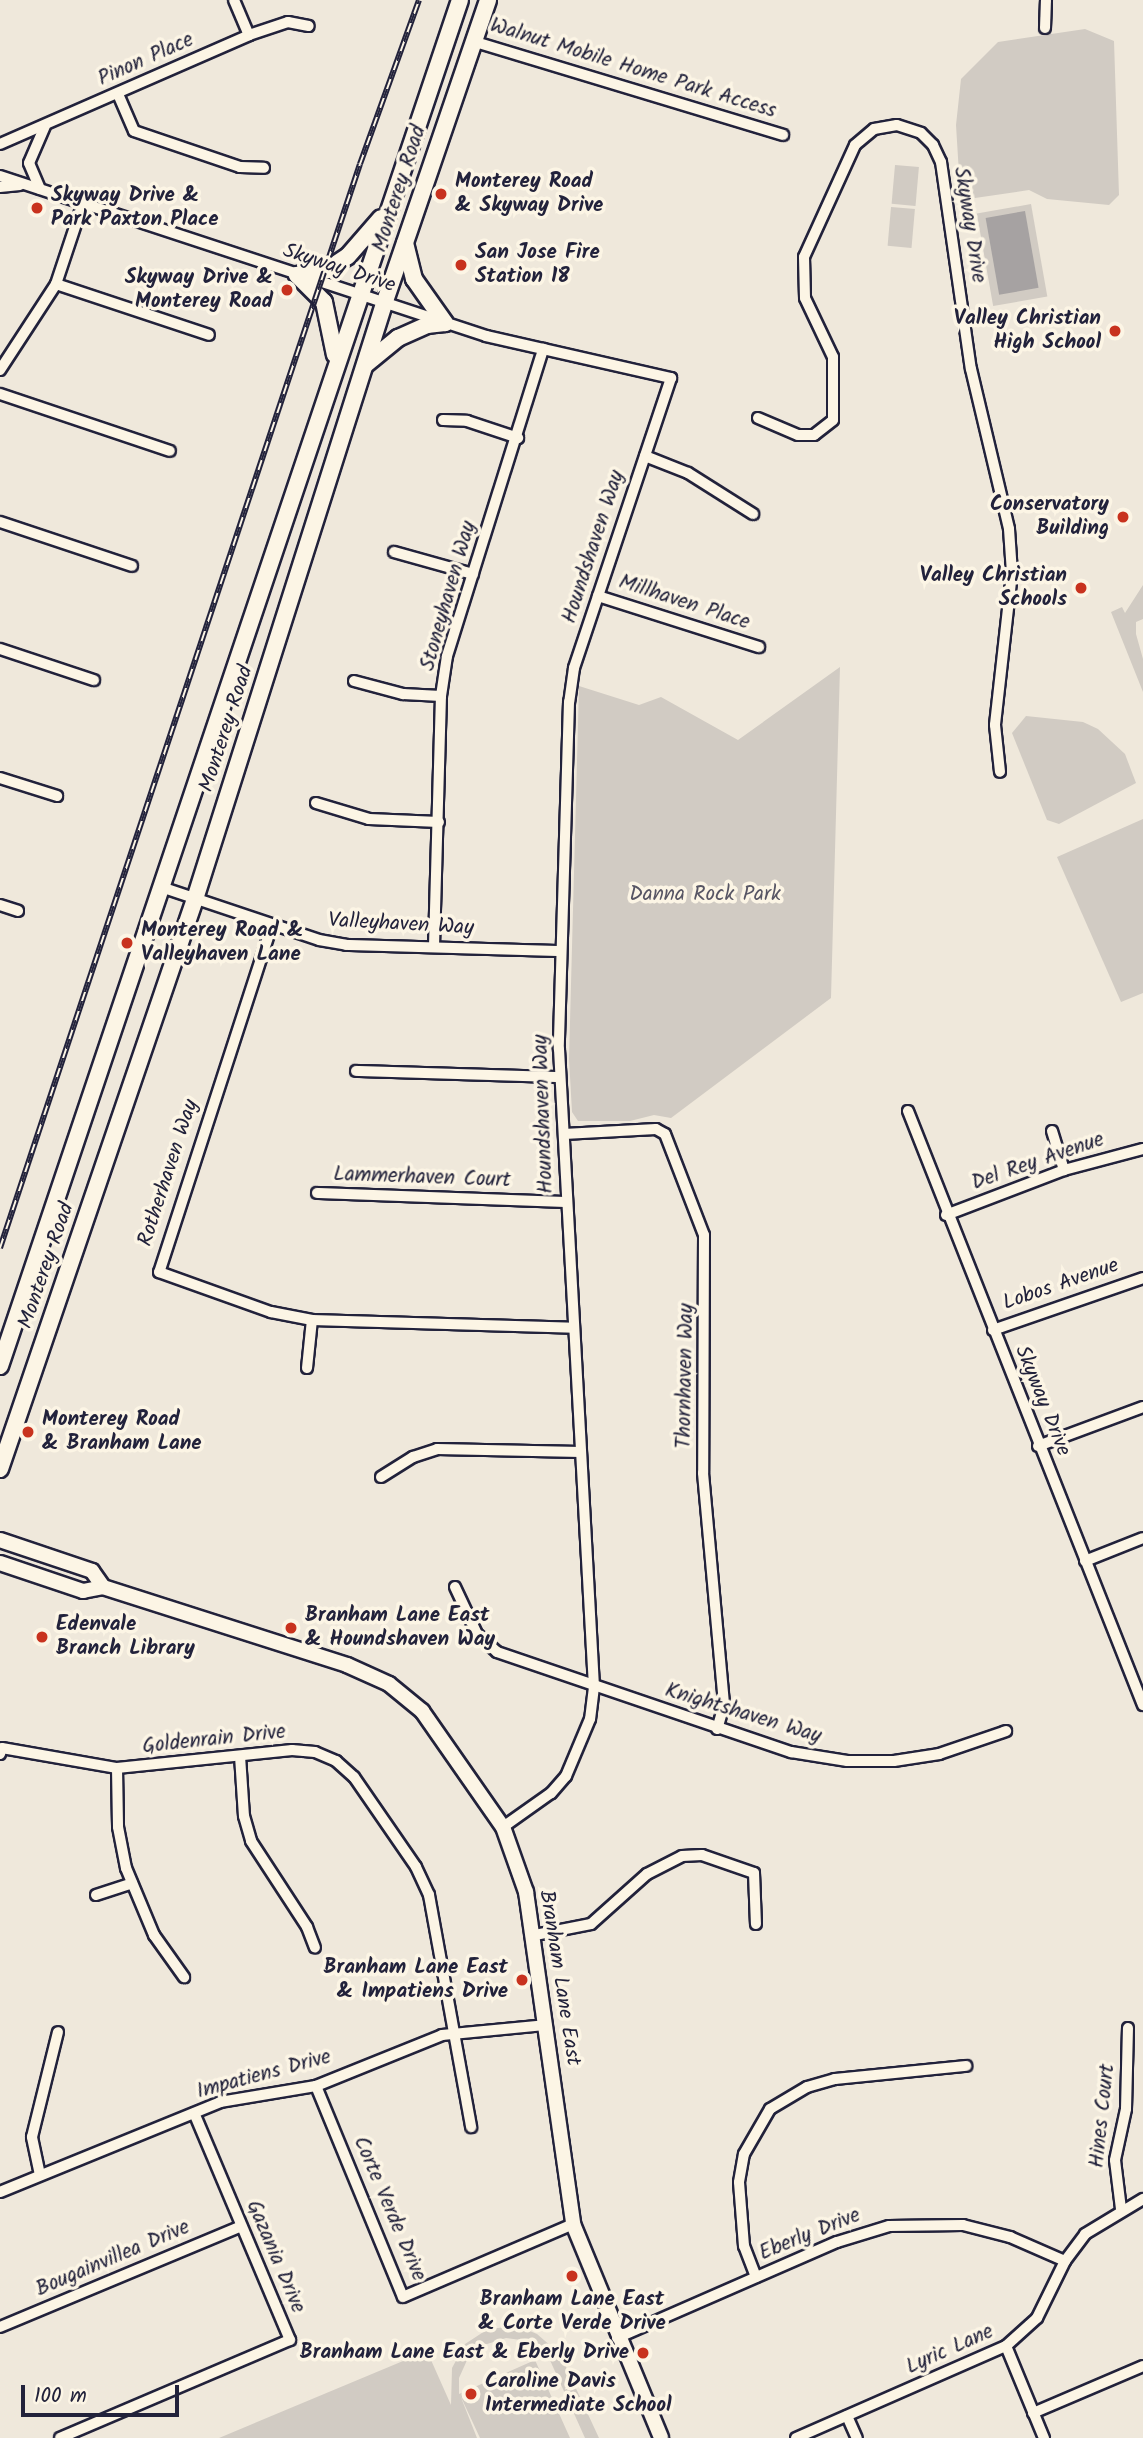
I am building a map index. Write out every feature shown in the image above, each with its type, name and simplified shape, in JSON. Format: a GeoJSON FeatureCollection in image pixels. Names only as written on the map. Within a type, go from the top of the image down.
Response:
{"type":"FeatureCollection","features":[{"type":"Feature","properties":{"kind":"main road","name":"Monterey Road"},"geometry":{"type":"LineString","coordinates":[[0,1366],[164,888],[336,361],[460,0]]}},
{"type":"Feature","properties":{"kind":"main road","name":"Monterey Road"},"geometry":{"type":"LineString","coordinates":[[0,1469],[195,898],[384,304],[488,0]]}},
{"type":"Feature","properties":{"kind":"main road"},"geometry":{"type":"LineString","coordinates":[[297,275],[327,270],[348,257],[387,211]]}},
{"type":"Feature","properties":{"kind":"main road"},"geometry":{"type":"LineString","coordinates":[[365,365],[398,338],[427,325],[444,323],[414,279],[405,243]]}},
{"type":"Feature","properties":{"kind":"main road"},"geometry":{"type":"LineString","coordinates":[[297,275],[328,311],[336,361]]}},
{"type":"Feature","properties":{"kind":"street"},"geometry":{"type":"LineString","coordinates":[[234,0],[249,35]]}},
{"type":"Feature","properties":{"kind":"street"},"geometry":{"type":"LineString","coordinates":[[1045,29],[1046,0]]}},
{"type":"Feature","properties":{"kind":"street","name":"Pinon Place"},"geometry":{"type":"LineString","coordinates":[[0,144],[249,35],[288,22],[309,26]]}},
{"type":"Feature","properties":{"kind":"street","name":"Walnut Mobile Home Park Access"},"geometry":{"type":"LineString","coordinates":[[472,41],[783,135]]}},
{"type":"Feature","properties":{"kind":"street"},"geometry":{"type":"LineString","coordinates":[[118,93],[134,131],[240,167],[264,168]]}},
{"type":"Feature","properties":{"kind":"street"},"geometry":{"type":"LineString","coordinates":[[40,189],[29,163],[45,125]]}},
{"type":"Feature","properties":{"kind":"street","name":"Skyway Drive"},"geometry":{"type":"LineString","coordinates":[[758,418],[798,435],[814,435],[833,420],[833,357],[805,298],[804,257],[855,145],[874,129],[897,125],[920,133],[933,145],[941,162],[971,369],[1009,529],[1012,573],[995,725],[1000,772]]}},
{"type":"Feature","properties":{"kind":"street","name":"Skyway Drive"},"geometry":{"type":"LineString","coordinates":[[0,176],[444,323],[671,378]]}},
{"type":"Feature","properties":{"kind":"street"},"geometry":{"type":"LineString","coordinates":[[0,187],[27,185]]}},
{"type":"Feature","properties":{"kind":"street"},"geometry":{"type":"LineString","coordinates":[[0,370],[56,284],[83,203]]}},
{"type":"Feature","properties":{"kind":"street"},"geometry":{"type":"LineString","coordinates":[[56,284],[209,335]]}},
{"type":"Feature","properties":{"kind":"street","name":"Stoneyhaven Way"},"geometry":{"type":"LineString","coordinates":[[434,947],[442,696],[447,656],[518,438],[543,349]]}},
{"type":"Feature","properties":{"kind":"street","name":"Houndshaven Way"},"geometry":{"type":"LineString","coordinates":[[503,1827],[551,1793],[566,1776],[590,1719],[594,1687],[559,1077],[570,683],[671,378]]}},
{"type":"Feature","properties":{"kind":"street"},"geometry":{"type":"LineString","coordinates":[[0,394],[170,451]]}},
{"type":"Feature","properties":{"kind":"street"},"geometry":{"type":"LineString","coordinates":[[443,420],[467,421],[518,438]]}},
{"type":"Feature","properties":{"kind":"street"},"geometry":{"type":"LineString","coordinates":[[645,456],[688,473],[753,514]]}},
{"type":"Feature","properties":{"kind":"street"},"geometry":{"type":"LineString","coordinates":[[0,522],[132,566]]}},
{"type":"Feature","properties":{"kind":"street"},"geometry":{"type":"LineString","coordinates":[[394,552],[473,574]]}},
{"type":"Feature","properties":{"kind":"street","name":"Millhaven Place"},"geometry":{"type":"LineString","coordinates":[[598,596],[759,647]]}},
{"type":"Feature","properties":{"kind":"street"},"geometry":{"type":"LineString","coordinates":[[0,649],[94,680]]}},
{"type":"Feature","properties":{"kind":"street"},"geometry":{"type":"LineString","coordinates":[[354,681],[403,694],[442,696]]}},
{"type":"Feature","properties":{"kind":"street"},"geometry":{"type":"LineString","coordinates":[[0,778],[57,796]]}},
{"type":"Feature","properties":{"kind":"street"},"geometry":{"type":"LineString","coordinates":[[316,803],[369,819],[439,822]]}},
{"type":"Feature","properties":{"kind":"street","name":"Valleyhaven Way"},"geometry":{"type":"LineString","coordinates":[[164,888],[272,925],[346,945],[561,951]]}},
{"type":"Feature","properties":{"kind":"street"},"geometry":{"type":"LineString","coordinates":[[0,905],[18,911]]}},
{"type":"Feature","properties":{"kind":"street","name":"Rotherhaven Way"},"geometry":{"type":"LineString","coordinates":[[272,925],[159,1272],[271,1312],[312,1320],[574,1328]]}},
{"type":"Feature","properties":{"kind":"street"},"geometry":{"type":"LineString","coordinates":[[356,1071],[559,1077]]}},
{"type":"Feature","properties":{"kind":"street","name":"Skyway Drive"},"geometry":{"type":"LineString","coordinates":[[908,1111],[946,1215],[1143,1705]]}},
{"type":"Feature","properties":{"kind":"street","name":"Thornhaven Way"},"geometry":{"type":"LineString","coordinates":[[564,1135],[656,1129],[665,1134],[704,1235],[703,1473],[723,1705],[718,1728]]}},
{"type":"Feature","properties":{"kind":"street"},"geometry":{"type":"LineString","coordinates":[[1052,1131],[1063,1170]]}},
{"type":"Feature","properties":{"kind":"street","name":"Del Rey Avenue"},"geometry":{"type":"LineString","coordinates":[[946,1215],[1063,1170],[1143,1149]]}},
{"type":"Feature","properties":{"kind":"street","name":"Lammerhaven Court"},"geometry":{"type":"LineString","coordinates":[[317,1193],[567,1202]]}},
{"type":"Feature","properties":{"kind":"street","name":"Lobos Avenue"},"geometry":{"type":"LineString","coordinates":[[993,1330],[1143,1278]]}},
{"type":"Feature","properties":{"kind":"street"},"geometry":{"type":"LineString","coordinates":[[307,1368],[312,1320]]}},
{"type":"Feature","properties":{"kind":"street"},"geometry":{"type":"LineString","coordinates":[[1038,1446],[1143,1407]]}},
{"type":"Feature","properties":{"kind":"street"},"geometry":{"type":"LineString","coordinates":[[381,1477],[413,1457],[436,1449],[581,1452]]}},
{"type":"Feature","properties":{"kind":"street"},"geometry":{"type":"LineString","coordinates":[[1085,1561],[1143,1538]]}},
{"type":"Feature","properties":{"kind":"street","name":"Branham Lane East"},"geometry":{"type":"LineString","coordinates":[[0,1540],[92,1572],[103,1587]]}},
{"type":"Feature","properties":{"kind":"street","name":"Branham Lane East"},"geometry":{"type":"LineString","coordinates":[[0,1563],[83,1591],[103,1587],[347,1665],[389,1684],[422,1711],[503,1827],[526,1892],[535,1935],[573,2224],[617,2338],[661,2438]]}},
{"type":"Feature","properties":{"kind":"street","name":"Knightshaven Way"},"geometry":{"type":"LineString","coordinates":[[454,1587],[477,1634],[497,1652],[791,1752],[847,1761],[939,1754],[1006,1731]]}},
{"type":"Feature","properties":{"kind":"street"},"geometry":{"type":"LineString","coordinates":[[1131,1677],[1143,1672]]}},
{"type":"Feature","properties":{"kind":"street","name":"Goldenrain Drive"},"geometry":{"type":"LineString","coordinates":[[1,1751],[117,1768],[315,1752],[336,1761],[354,1777],[416,1867],[429,1895],[471,2127]]}},
{"type":"Feature","properties":{"kind":"street"},"geometry":{"type":"LineString","coordinates":[[240,1756],[244,1816],[251,1841],[307,1927],[315,1948]]}},
{"type":"Feature","properties":{"kind":"street"},"geometry":{"type":"LineString","coordinates":[[117,1768],[118,1827],[132,1883],[155,1935],[184,1977]]}},
{"type":"Feature","properties":{"kind":"street"},"geometry":{"type":"LineString","coordinates":[[535,1935],[591,1924],[647,1874],[682,1856],[702,1855],[754,1873],[756,1924]]}},
{"type":"Feature","properties":{"kind":"street"},"geometry":{"type":"LineString","coordinates":[[96,1895],[132,1883]]}},
{"type":"Feature","properties":{"kind":"street","name":"Impatiens Drive"},"geometry":{"type":"LineString","coordinates":[[0,2192],[220,2102],[316,2086],[454,2033],[545,2025]]}},
{"type":"Feature","properties":{"kind":"street","name":"Hines Court"},"geometry":{"type":"LineString","coordinates":[[1121,2208],[1115,2160],[1126,2109],[1128,2028]]}},
{"type":"Feature","properties":{"kind":"street"},"geometry":{"type":"LineString","coordinates":[[40,2175],[32,2137],[58,2032]]}},
{"type":"Feature","properties":{"kind":"street"},"geometry":{"type":"LineString","coordinates":[[756,2277],[744,2246],[739,2182],[744,2154],[770,2109],[807,2087],[835,2080],[966,2066]]}},
{"type":"Feature","properties":{"kind":"street","name":"Corte Verde Drive"},"geometry":{"type":"LineString","coordinates":[[316,2086],[403,2297],[573,2224]]}},
{"type":"Feature","properties":{"kind":"street","name":"Gazania Drive"},"geometry":{"type":"LineString","coordinates":[[60,2438],[290,2340],[194,2113]]}},
{"type":"Feature","properties":{"kind":"street","name":"Lyric Lane"},"geometry":{"type":"LineString","coordinates":[[796,2438],[1006,2346],[1037,2318],[1065,2262],[1085,2234],[1121,2208],[1143,2199]]}},
{"type":"Feature","properties":{"kind":"street","name":"Eberly Drive"},"geometry":{"type":"LineString","coordinates":[[617,2338],[864,2232],[926,2223],[963,2225],[1010,2237],[1065,2262]]}},
{"type":"Feature","properties":{"kind":"street","name":"Bougainvillea Drive"},"geometry":{"type":"LineString","coordinates":[[0,2328],[241,2226]]}},
{"type":"Feature","properties":{"kind":"street"},"geometry":{"type":"LineString","coordinates":[[1006,2346],[1044,2438]]}},
{"type":"Feature","properties":{"kind":"street"},"geometry":{"type":"LineString","coordinates":[[1033,2413],[1143,2366]]}},
{"type":"Feature","properties":{"kind":"street"},"geometry":{"type":"LineString","coordinates":[[848,2416],[857,2438]]}},
{"type":"Feature","properties":{"kind":"green space"},"geometry":{"type":"Polygon","coordinates":[[[1085,29],[1114,41],[1119,195],[1109,205],[1047,199],[1029,190],[975,198],[960,190],[956,125],[961,79],[998,42],[1085,29]]]}},
{"type":"Feature","properties":{"kind":"green space"},"geometry":{"type":"Polygon","coordinates":[[[895,165],[919,167],[916,206],[892,204],[895,165]]]}},
{"type":"Feature","properties":{"kind":"green space"},"geometry":{"type":"Polygon","coordinates":[[[1031,204],[1047,297],[993,306],[977,214],[1031,204]]]}},
{"type":"Feature","properties":{"kind":"green space"},"geometry":{"type":"Polygon","coordinates":[[[891,207],[915,209],[912,248],[888,246],[891,207]]]}},
{"type":"Feature","properties":{"kind":"green space"},"geometry":{"type":"Polygon","coordinates":[[[1143,585],[1143,619],[1136,622],[1136,634],[1143,659],[1143,692],[1111,612],[1122,607],[1125,613],[1143,585]]]}},
{"type":"Feature","properties":{"kind":"green space","name":"Danna Rock Park"},"geometry":{"type":"Polygon","coordinates":[[[840,667],[831,998],[671,1118],[654,1115],[630,1121],[578,1121],[572,1112],[569,1059],[579,686],[639,705],[661,697],[738,740],[840,667]]]}},
{"type":"Feature","properties":{"kind":"green space"},"geometry":{"type":"Polygon","coordinates":[[[1026,716],[1083,722],[1098,729],[1125,754],[1136,783],[1059,824],[1047,820],[1012,733],[1026,716]]]}},
{"type":"Feature","properties":{"kind":"green space"},"geometry":{"type":"Polygon","coordinates":[[[1143,819],[1143,993],[1121,1002],[1057,857],[1143,819]]]}},
{"type":"Feature","properties":{"kind":"green space","name":"Caroline Davis Intermediate School"},"geometry":{"type":"Polygon","coordinates":[[[518,2326],[537,2334],[560,2354],[599,2438],[585,2438],[549,2358],[528,2341],[506,2338],[484,2345],[468,2358],[459,2378],[459,2394],[535,2360],[570,2438],[480,2438],[460,2395],[477,2438],[219,2438],[427,2351],[451,2405],[452,2368],[465,2344],[488,2329],[518,2326]]]}},
{"type":"Feature","properties":{"kind":"shaded area"},"geometry":{"type":"Polygon","coordinates":[[[1025,211],[1039,288],[999,295],[986,218],[1025,211]]]}},
{"type":"Feature","properties":{"kind":"railway"},"geometry":{"type":"LineString","coordinates":[[0,1248],[360,164],[419,0]]}},
{"type":"Feature","properties":{"kind":"place","name":"Monterey Road & Skyway Drive"},"geometry":{"type":"Point","coordinates":[441,194]}},
{"type":"Feature","properties":{"kind":"place","name":"Skyway Drive & Park Paxton Place"},"geometry":{"type":"Point","coordinates":[37,208]}},
{"type":"Feature","properties":{"kind":"place","name":"San Jose Fire Station 18"},"geometry":{"type":"Point","coordinates":[461,265]}},
{"type":"Feature","properties":{"kind":"place","name":"Skyway Drive & Monterey Road"},"geometry":{"type":"Point","coordinates":[287,290]}},
{"type":"Feature","properties":{"kind":"place","name":"Valley Christian High School"},"geometry":{"type":"Point","coordinates":[1115,331]}},
{"type":"Feature","properties":{"kind":"place","name":"Conservatory Building"},"geometry":{"type":"Point","coordinates":[1123,517]}},
{"type":"Feature","properties":{"kind":"place","name":"Valley Christian Schools"},"geometry":{"type":"Point","coordinates":[1081,588]}},
{"type":"Feature","properties":{"kind":"place","name":"Monterey Road & Valleyhaven Lane"},"geometry":{"type":"Point","coordinates":[127,943]}},
{"type":"Feature","properties":{"kind":"place","name":"Monterey Road & Branham Lane"},"geometry":{"type":"Point","coordinates":[28,1432]}},
{"type":"Feature","properties":{"kind":"place","name":"Branham Lane East & Houndshaven Way"},"geometry":{"type":"Point","coordinates":[291,1628]}},
{"type":"Feature","properties":{"kind":"place","name":"Edenvale Branch Library"},"geometry":{"type":"Point","coordinates":[42,1637]}},
{"type":"Feature","properties":{"kind":"place","name":"Branham Lane East & Impatiens Drive"},"geometry":{"type":"Point","coordinates":[522,1980]}},
{"type":"Feature","properties":{"kind":"place","name":"Branham Lane East & Corte Verde Drive"},"geometry":{"type":"Point","coordinates":[572,2276]}},
{"type":"Feature","properties":{"kind":"place","name":"Branham Lane East & Eberly Drive"},"geometry":{"type":"Point","coordinates":[643,2353]}},
{"type":"Feature","properties":{"kind":"place","name":"Caroline Davis Intermediate School"},"geometry":{"type":"Point","coordinates":[471,2394]}}]}
